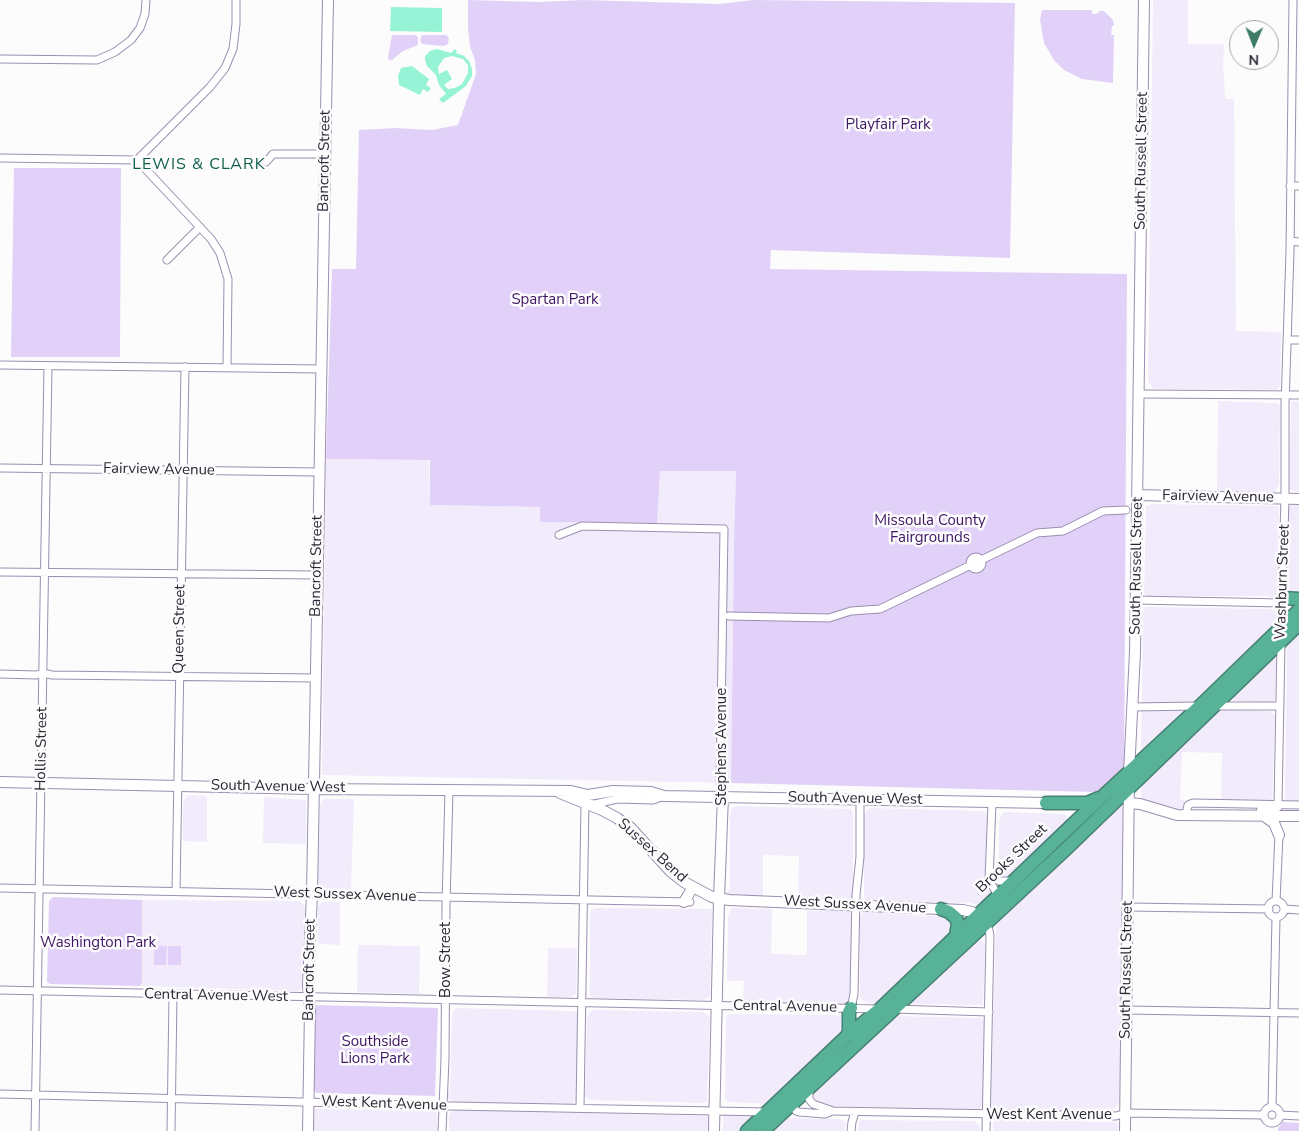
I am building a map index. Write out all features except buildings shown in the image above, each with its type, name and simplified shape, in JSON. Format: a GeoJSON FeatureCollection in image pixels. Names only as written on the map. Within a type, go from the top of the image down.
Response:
{"type":"FeatureCollection","features":[{"type":"Feature","properties":{"kind":"highway"},"geometry":{"type":"LineString","coordinates":[[1282,600],[1299,599]]}},
{"type":"Feature","properties":{"kind":"highway","name":"Brooks Street"},"geometry":{"type":"LineString","coordinates":[[763,1131],[893,1009],[981,920],[1107,801],[1129,773],[1299,610]]}},
{"type":"Feature","properties":{"kind":"highway","name":"Brooks Street"},"geometry":{"type":"LineString","coordinates":[[747,1131],[847,1036],[880,1009],[956,936],[981,920],[995,899],[1072,821],[1129,788],[1299,624]]}},
{"type":"Feature","properties":{"kind":"highway"},"geometry":{"type":"LineString","coordinates":[[1046,803],[1107,801],[1129,803]]}},
{"type":"Feature","properties":{"kind":"highway"},"geometry":{"type":"LineString","coordinates":[[1046,803],[1065,809],[1072,821]]}},
{"type":"Feature","properties":{"kind":"highway"},"geometry":{"type":"LineString","coordinates":[[941,909],[949,912],[956,918],[958,924],[956,936]]}},
{"type":"Feature","properties":{"kind":"highway"},"geometry":{"type":"LineString","coordinates":[[847,1036],[851,1008]]}},
{"type":"Feature","properties":{"kind":"highway"},"geometry":{"type":"LineString","coordinates":[[792,1104],[797,1084]]}},
{"type":"Feature","properties":{"kind":"street"},"geometry":{"type":"LineString","coordinates":[[0,59],[97,60],[115,52],[131,40],[140,28],[146,14],[146,0]]}},
{"type":"Feature","properties":{"kind":"street"},"geometry":{"type":"LineString","coordinates":[[0,158],[137,160],[210,87],[225,68],[233,49],[236,0]]}},
{"type":"Feature","properties":{"kind":"street","name":"Bancroft Street"},"geometry":{"type":"LineString","coordinates":[[308,1131],[310,1009],[308,997],[312,894],[328,0]]}},
{"type":"Feature","properties":{"kind":"street","name":"South Russell Street"},"geometry":{"type":"LineString","coordinates":[[1125,1131],[1129,773],[1135,652],[1138,495],[1144,0]]}},
{"type":"Feature","properties":{"kind":"street","name":"Washburn Street"},"geometry":{"type":"LineString","coordinates":[[1278,805],[1293,0]]}},
{"type":"Feature","properties":{"kind":"street"},"geometry":{"type":"LineString","coordinates":[[266,162],[273,154],[324,154]]}},
{"type":"Feature","properties":{"kind":"street"},"geometry":{"type":"LineString","coordinates":[[137,160],[217,246],[225,262],[228,279],[227,368]]}},
{"type":"Feature","properties":{"kind":"street"},"geometry":{"type":"LineString","coordinates":[[1290,186],[1299,186]]}},
{"type":"Feature","properties":{"kind":"street"},"geometry":{"type":"LineString","coordinates":[[167,260],[200,227]]}},
{"type":"Feature","properties":{"kind":"street"},"geometry":{"type":"LineString","coordinates":[[1290,241],[1299,242]]}},
{"type":"Feature","properties":{"kind":"street"},"geometry":{"type":"LineString","coordinates":[[1287,340],[1299,340]]}},
{"type":"Feature","properties":{"kind":"street"},"geometry":{"type":"LineString","coordinates":[[0,365],[322,369]]}},
{"type":"Feature","properties":{"kind":"street","name":"Hollis Street"},"geometry":{"type":"LineString","coordinates":[[35,1131],[48,366]]}},
{"type":"Feature","properties":{"kind":"street","name":"Queen Street"},"geometry":{"type":"LineString","coordinates":[[176,891],[185,367]]}},
{"type":"Feature","properties":{"kind":"street"},"geometry":{"type":"LineString","coordinates":[[1139,394],[1299,395]]}},
{"type":"Feature","properties":{"kind":"street","name":"Fairview Avenue"},"geometry":{"type":"LineString","coordinates":[[0,468],[319,472]]}},
{"type":"Feature","properties":{"kind":"street","name":"Fairview Avenue"},"geometry":{"type":"LineString","coordinates":[[1138,495],[1299,499]]}},
{"type":"Feature","properties":{"kind":"street"},"geometry":{"type":"LineString","coordinates":[[729,616],[829,618],[851,611],[875,610],[887,606],[1037,533],[1064,531],[1103,511],[1126,510]]}},
{"type":"Feature","properties":{"kind":"street","name":"Stephens Avenue"},"geometry":{"type":"LineString","coordinates":[[559,535],[582,526],[724,529],[720,784],[723,796],[714,1131]]}},
{"type":"Feature","properties":{"kind":"street"},"geometry":{"type":"LineString","coordinates":[[0,572],[317,575]]}},
{"type":"Feature","properties":{"kind":"street"},"geometry":{"type":"LineString","coordinates":[[1136,600],[1282,600]]}},
{"type":"Feature","properties":{"kind":"street"},"geometry":{"type":"LineString","coordinates":[[0,674],[36,675],[44,673],[52,675],[315,678]]}},
{"type":"Feature","properties":{"kind":"street"},"geometry":{"type":"LineString","coordinates":[[1132,707],[1200,706]]}},
{"type":"Feature","properties":{"kind":"street"},"geometry":{"type":"LineString","coordinates":[[1214,706],[1280,706]]}},
{"type":"Feature","properties":{"kind":"street","name":"South Avenue West"},"geometry":{"type":"LineString","coordinates":[[0,782],[313,789],[571,791],[588,794],[613,791],[651,792],[664,796],[1046,803]]}},
{"type":"Feature","properties":{"kind":"street","name":"Bow Street"},"geometry":{"type":"LineString","coordinates":[[442,1131],[449,790]]}},
{"type":"Feature","properties":{"kind":"street","name":"South Avenue West"},"geometry":{"type":"LineString","coordinates":[[557,792],[585,803],[595,804],[617,799],[653,800],[664,796]]}},
{"type":"Feature","properties":{"kind":"street"},"geometry":{"type":"LineString","coordinates":[[851,1008],[854,994],[856,904],[860,857],[860,799]]}},
{"type":"Feature","properties":{"kind":"street"},"geometry":{"type":"LineString","coordinates":[[580,1108],[585,803]]}},
{"type":"Feature","properties":{"kind":"street","name":"Sussex Bend"},"geometry":{"type":"LineString","coordinates":[[585,803],[602,810],[624,824],[676,876],[693,887],[719,899]]}},
{"type":"Feature","properties":{"kind":"street"},"geometry":{"type":"LineString","coordinates":[[992,803],[989,881],[996,892],[995,899]]}},
{"type":"Feature","properties":{"kind":"street"},"geometry":{"type":"LineString","coordinates":[[1129,803],[1140,804],[1170,814],[1294,816]]}},
{"type":"Feature","properties":{"kind":"street"},"geometry":{"type":"LineString","coordinates":[[1186,814],[1188,805],[1193,803],[1299,805]]}},
{"type":"Feature","properties":{"kind":"street"},"geometry":{"type":"LineString","coordinates":[[1227,815],[1242,810],[1273,810],[1278,805]]}},
{"type":"Feature","properties":{"kind":"street"},"geometry":{"type":"LineString","coordinates":[[1264,816],[1274,824],[1279,834]]}},
{"type":"Feature","properties":{"kind":"street"},"geometry":{"type":"LineString","coordinates":[[1276,901],[1279,834],[1282,822],[1294,816]]}},
{"type":"Feature","properties":{"kind":"street"},"geometry":{"type":"LineString","coordinates":[[990,870],[999,881],[1015,880]]}},
{"type":"Feature","properties":{"kind":"street"},"geometry":{"type":"LineString","coordinates":[[687,902],[693,887]]}},
{"type":"Feature","properties":{"kind":"street","name":"West Sussex Avenue"},"geometry":{"type":"LineString","coordinates":[[0,888],[687,902]]}},
{"type":"Feature","properties":{"kind":"street","name":"West Sussex Avenue"},"geometry":{"type":"LineString","coordinates":[[719,899],[967,910],[981,920]]}},
{"type":"Feature","properties":{"kind":"street"},"geometry":{"type":"LineString","coordinates":[[1276,901],[1281,903],[1284,909],[1282,915],[1276,917],[1271,915],[1269,909],[1271,903],[1276,901]]}},
{"type":"Feature","properties":{"kind":"street"},"geometry":{"type":"LineString","coordinates":[[1128,907],[1269,909]]}},
{"type":"Feature","properties":{"kind":"street"},"geometry":{"type":"LineString","coordinates":[[1284,909],[1299,910]]}},
{"type":"Feature","properties":{"kind":"street"},"geometry":{"type":"LineString","coordinates":[[1272,1107],[1276,917]]}},
{"type":"Feature","properties":{"kind":"street"},"geometry":{"type":"LineString","coordinates":[[981,920],[989,930],[990,936],[986,1131]]}},
{"type":"Feature","properties":{"kind":"street","name":"Central Avenue West"},"geometry":{"type":"LineString","coordinates":[[0,990],[581,1002]]}},
{"type":"Feature","properties":{"kind":"street"},"geometry":{"type":"LineString","coordinates":[[171,1131],[173,995]]}},
{"type":"Feature","properties":{"kind":"street","name":"Central Avenue"},"geometry":{"type":"LineString","coordinates":[[581,1002],[989,1012]]}},
{"type":"Feature","properties":{"kind":"street"},"geometry":{"type":"LineString","coordinates":[[1127,1010],[1299,1013]]}},
{"type":"Feature","properties":{"kind":"street","name":"West Kent Avenue"},"geometry":{"type":"LineString","coordinates":[[815,1082],[809,1090],[810,1100],[817,1107],[833,1111],[1116,1116],[1126,1113],[1264,1115]]}},
{"type":"Feature","properties":{"kind":"street","name":"West Kent Avenue"},"geometry":{"type":"LineString","coordinates":[[0,1094],[768,1112]]}},
{"type":"Feature","properties":{"kind":"street","name":"West Kent Avenue"},"geometry":{"type":"LineString","coordinates":[[792,1104],[796,1111],[800,1112],[825,1114],[833,1111]]}},
{"type":"Feature","properties":{"kind":"street"},"geometry":{"type":"LineString","coordinates":[[1272,1107],[1267,1109],[1264,1115],[1272,1127],[1280,1115]]}},
{"type":"Feature","properties":{"kind":"street"},"geometry":{"type":"LineString","coordinates":[[1272,1107],[1277,1109],[1280,1115]]}},
{"type":"Feature","properties":{"kind":"street"},"geometry":{"type":"LineString","coordinates":[[852,1131],[855,1112]]}},
{"type":"Feature","properties":{"kind":"street"},"geometry":{"type":"LineString","coordinates":[[1280,1115],[1299,1116]]}},
{"type":"Feature","properties":{"kind":"shaded area"},"geometry":{"type":"Polygon","coordinates":[[[1153,0],[1188,0],[1188,44],[1224,44],[1223,73],[1225,99],[1234,99],[1236,331],[1281,332],[1280,386],[1277,390],[1154,389],[1148,382],[1153,0]]]}},
{"type":"Feature","properties":{"kind":"shaded area"},"geometry":{"type":"Polygon","coordinates":[[[391,7],[442,8],[442,32],[390,31],[391,7]]]}},
{"type":"Feature","properties":{"kind":"shaded area"},"geometry":{"type":"Polygon","coordinates":[[[437,49],[451,53],[455,49],[456,53],[464,56],[469,61],[472,69],[472,76],[466,86],[443,103],[439,99],[446,94],[425,60],[425,56],[430,51],[437,49]],[[452,56],[444,58],[438,67],[439,74],[447,70],[452,79],[444,85],[448,89],[462,84],[468,73],[468,65],[463,59],[452,56]]]}},
{"type":"Feature","properties":{"kind":"shaded area"},"geometry":{"type":"Polygon","coordinates":[[[412,66],[429,79],[426,85],[431,88],[428,92],[423,89],[420,95],[399,85],[398,76],[401,68],[412,66]]]}},
{"type":"Feature","properties":{"kind":"shaded area"},"geometry":{"type":"Polygon","coordinates":[[[1218,401],[1279,404],[1279,484],[1276,491],[1272,493],[1217,493],[1218,401]]]}},
{"type":"Feature","properties":{"kind":"shaded area"},"geometry":{"type":"Polygon","coordinates":[[[1292,401],[1299,401],[1299,492],[1290,490],[1289,486],[1292,401]]]}},
{"type":"Feature","properties":{"kind":"shaded area"},"geometry":{"type":"Polygon","coordinates":[[[326,459],[429,460],[430,505],[540,507],[541,522],[657,523],[660,470],[736,471],[731,783],[322,775],[326,459]]]}},
{"type":"Feature","properties":{"kind":"shaded area"},"geometry":{"type":"Polygon","coordinates":[[[1152,504],[1279,506],[1277,586],[1279,595],[1275,598],[1266,596],[1147,596],[1144,593],[1146,506],[1152,504]]]}},
{"type":"Feature","properties":{"kind":"shaded area"},"geometry":{"type":"Polygon","coordinates":[[[1299,505],[1299,595],[1290,593],[1287,590],[1288,507],[1299,505]]]}},
{"type":"Feature","properties":{"kind":"shaded area"},"geometry":{"type":"Polygon","coordinates":[[[1146,607],[1270,609],[1276,613],[1276,627],[1141,755],[1143,610],[1146,607]]]}},
{"type":"Feature","properties":{"kind":"shaded area"},"geometry":{"type":"Polygon","coordinates":[[[1299,631],[1299,803],[1290,802],[1285,799],[1285,795],[1287,642],[1299,631]]]}},
{"type":"Feature","properties":{"kind":"shaded area"},"geometry":{"type":"Polygon","coordinates":[[[1275,657],[1276,661],[1274,702],[1233,701],[1233,694],[1275,657]]]}},
{"type":"Feature","properties":{"kind":"shaded area"},"geometry":{"type":"Polygon","coordinates":[[[1217,710],[1270,711],[1275,716],[1272,802],[1221,803],[1222,753],[1182,752],[1180,799],[1184,800],[1184,812],[1141,800],[1141,784],[1217,710]]]}},
{"type":"Feature","properties":{"kind":"shaded area"},"geometry":{"type":"Polygon","coordinates":[[[188,795],[207,796],[207,842],[183,841],[183,802],[188,795]]]}},
{"type":"Feature","properties":{"kind":"shaded area"},"geometry":{"type":"Polygon","coordinates":[[[264,797],[306,800],[306,844],[263,843],[264,797]]]}},
{"type":"Feature","properties":{"kind":"shaded area"},"geometry":{"type":"Polygon","coordinates":[[[324,799],[354,799],[351,890],[324,889],[318,884],[320,805],[324,799]]]}},
{"type":"Feature","properties":{"kind":"shaded area"},"geometry":{"type":"Polygon","coordinates":[[[736,806],[851,809],[853,814],[853,897],[850,899],[798,899],[799,856],[763,855],[763,898],[727,897],[727,892],[730,889],[730,815],[732,808],[736,806]]]}},
{"type":"Feature","properties":{"kind":"shaded area"},"geometry":{"type":"Polygon","coordinates":[[[1124,806],[1126,808],[1120,1103],[1109,1113],[999,1110],[993,1108],[991,1106],[996,925],[1022,900],[1022,896],[1120,807],[1124,806]]]}},
{"type":"Feature","properties":{"kind":"shaded area"},"geometry":{"type":"Polygon","coordinates":[[[869,808],[984,811],[988,817],[986,880],[993,894],[983,906],[970,903],[865,900],[864,814],[869,808]]]}},
{"type":"Feature","properties":{"kind":"shaded area"},"geometry":{"type":"Polygon","coordinates":[[[1003,812],[1065,814],[1067,817],[1067,821],[1011,878],[1001,878],[999,874],[999,821],[1003,812]]]}},
{"type":"Feature","properties":{"kind":"shaded area"},"geometry":{"type":"Polygon","coordinates":[[[142,900],[299,901],[305,906],[302,988],[299,991],[139,986],[142,983],[142,900]]]}},
{"type":"Feature","properties":{"kind":"shaded area"},"geometry":{"type":"Polygon","coordinates":[[[322,902],[340,902],[340,945],[318,944],[318,907],[322,902]]]}},
{"type":"Feature","properties":{"kind":"shaded area"},"geometry":{"type":"Polygon","coordinates":[[[595,908],[712,909],[710,997],[702,1000],[594,998],[590,996],[590,915],[591,910],[595,908]]]}},
{"type":"Feature","properties":{"kind":"shaded area"},"geometry":{"type":"Polygon","coordinates":[[[731,908],[772,909],[771,954],[807,955],[807,911],[849,910],[852,917],[851,1000],[845,1005],[743,1002],[744,981],[727,981],[728,916],[731,908]]]}},
{"type":"Feature","properties":{"kind":"shaded area"},"geometry":{"type":"Polygon","coordinates":[[[864,911],[948,917],[953,920],[954,931],[879,1004],[868,1003],[860,998],[860,917],[864,911]]]}},
{"type":"Feature","properties":{"kind":"shaded area"},"geometry":{"type":"Polygon","coordinates":[[[982,940],[985,945],[983,1005],[912,1004],[911,1001],[975,941],[982,940]]]}},
{"type":"Feature","properties":{"kind":"shaded area"},"geometry":{"type":"Polygon","coordinates":[[[358,945],[420,946],[419,994],[357,992],[358,945]]]}},
{"type":"Feature","properties":{"kind":"shaded area"},"geometry":{"type":"Polygon","coordinates":[[[548,948],[577,948],[575,995],[570,997],[547,997],[548,948]]]}},
{"type":"Feature","properties":{"kind":"shaded area"},"geometry":{"type":"Polygon","coordinates":[[[456,1008],[574,1011],[577,1013],[577,1099],[572,1104],[454,1102],[450,1100],[447,1097],[447,1092],[450,1091],[452,1013],[456,1008]]]}},
{"type":"Feature","properties":{"kind":"shaded area"},"geometry":{"type":"Polygon","coordinates":[[[593,1010],[703,1012],[708,1015],[710,1018],[707,1101],[704,1103],[589,1100],[585,1096],[587,1016],[593,1010]]]}},
{"type":"Feature","properties":{"kind":"shaded area"},"geometry":{"type":"Polygon","coordinates":[[[727,1015],[842,1015],[845,1016],[845,1034],[771,1104],[728,1102],[725,1098],[726,1019],[727,1015]]]}},
{"type":"Feature","properties":{"kind":"shaded area"},"geometry":{"type":"Polygon","coordinates":[[[895,1016],[981,1018],[985,1020],[985,1102],[982,1107],[979,1109],[825,1106],[813,1100],[812,1092],[895,1016]]]}},
{"type":"Feature","properties":{"kind":"shaded area"},"geometry":{"type":"Polygon","coordinates":[[[317,1109],[435,1111],[437,1112],[437,1131],[314,1131],[314,1111],[317,1109]]]}},
{"type":"Feature","properties":{"kind":"shaded area"},"geometry":{"type":"Polygon","coordinates":[[[453,1110],[708,1116],[708,1131],[449,1131],[449,1115],[453,1110]]]}},
{"type":"Feature","properties":{"kind":"shaded area"},"geometry":{"type":"Polygon","coordinates":[[[723,1115],[759,1116],[745,1131],[723,1131],[723,1115]]]}},
{"type":"Feature","properties":{"kind":"shaded area"},"geometry":{"type":"Polygon","coordinates":[[[786,1118],[839,1119],[846,1123],[845,1131],[771,1131],[786,1118]]]}},
{"type":"Feature","properties":{"kind":"shaded area"},"geometry":{"type":"Polygon","coordinates":[[[998,1119],[1116,1122],[1118,1131],[993,1131],[993,1122],[998,1119]]]}},
{"type":"Feature","properties":{"kind":"shaded area"},"geometry":{"type":"Polygon","coordinates":[[[861,1120],[975,1121],[981,1131],[858,1131],[861,1120]]]}},
{"type":"Feature","properties":{"kind":"green space"},"geometry":{"type":"Polygon","coordinates":[[[468,0],[539,2],[583,0],[720,4],[753,0],[1015,3],[1010,258],[771,250],[770,269],[1127,274],[1124,770],[1105,789],[1094,792],[731,783],[736,471],[660,471],[657,523],[540,522],[540,507],[430,505],[430,460],[326,459],[332,269],[356,269],[359,130],[396,128],[432,130],[458,125],[476,74],[475,60],[470,47],[468,0]]]}},
{"type":"Feature","properties":{"kind":"green space"},"geometry":{"type":"Polygon","coordinates":[[[1042,10],[1092,10],[1092,14],[1104,11],[1113,20],[1114,26],[1112,26],[1111,35],[1114,35],[1113,83],[1082,79],[1064,70],[1054,60],[1044,43],[1040,19],[1042,10]]]}},
{"type":"Feature","properties":{"kind":"green space"},"geometry":{"type":"Polygon","coordinates":[[[392,35],[415,35],[418,37],[418,45],[403,51],[392,60],[389,60],[392,35]]]}},
{"type":"Feature","properties":{"kind":"green space"},"geometry":{"type":"Polygon","coordinates":[[[422,35],[446,35],[449,38],[448,44],[444,46],[422,44],[420,40],[422,35]]]}},
{"type":"Feature","properties":{"kind":"green space"},"geometry":{"type":"Polygon","coordinates":[[[14,168],[121,168],[120,357],[11,357],[14,168]]]}},
{"type":"Feature","properties":{"kind":"green space","name":"Washington Park"},"geometry":{"type":"Polygon","coordinates":[[[53,897],[142,900],[142,983],[139,986],[50,984],[47,982],[49,901],[53,897]]]}},
{"type":"Feature","properties":{"kind":"green space"},"geometry":{"type":"Polygon","coordinates":[[[154,945],[167,946],[166,965],[154,965],[154,945]]]}},
{"type":"Feature","properties":{"kind":"green space"},"geometry":{"type":"Polygon","coordinates":[[[168,946],[181,946],[181,965],[168,965],[168,946]]]}},
{"type":"Feature","properties":{"kind":"green space","name":"Southside Lions Park"},"geometry":{"type":"Polygon","coordinates":[[[315,1005],[438,1008],[435,1096],[317,1093],[313,1090],[315,1005]]]}},
{"type":"Feature","properties":{"kind":"green space"},"geometry":{"type":"Polygon","coordinates":[[[1283,1122],[1299,1123],[1299,1131],[1278,1131],[1283,1122]]]}},
{"type":"Feature","properties":{"kind":"district","name":"LEWIS & CLARK"},"geometry":{"type":"Point","coordinates":[199,165]}},
{"type":"Feature","properties":{"kind":"park label","name":"Playfair Park"},"geometry":{"type":"Point","coordinates":[888,125]}},
{"type":"Feature","properties":{"kind":"park label","name":"Spartan Park"},"geometry":{"type":"Point","coordinates":[555,300]}},
{"type":"Feature","properties":{"kind":"park label","name":"Missoula County Fairgrounds"},"geometry":{"type":"Point","coordinates":[930,530]}}]}
